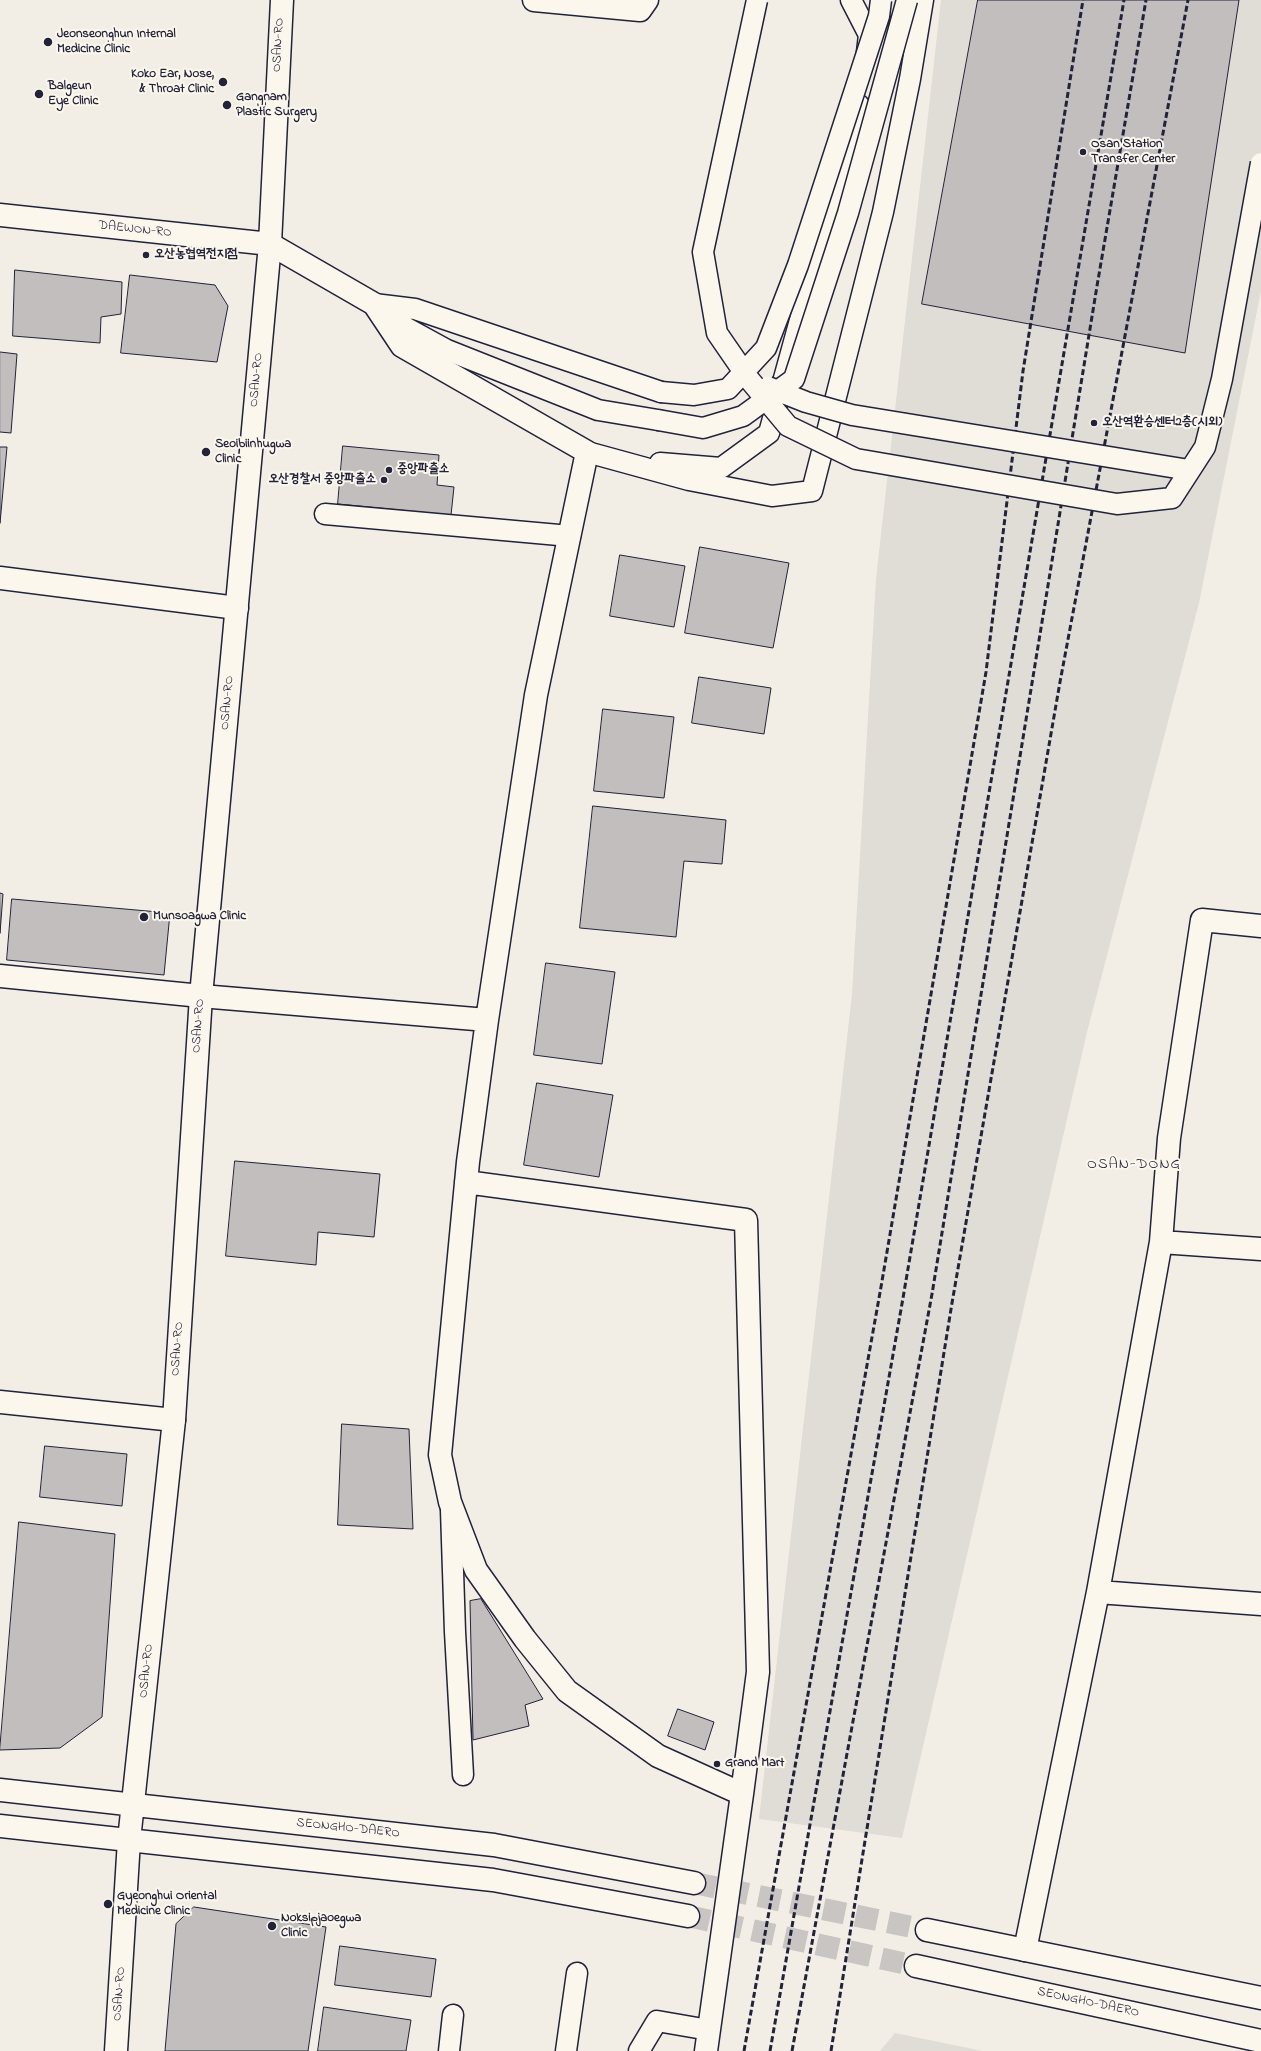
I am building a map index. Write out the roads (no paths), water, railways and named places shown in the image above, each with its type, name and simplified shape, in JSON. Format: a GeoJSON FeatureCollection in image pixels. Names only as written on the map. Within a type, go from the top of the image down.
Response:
{"type":"FeatureCollection","features":[{"type":"Feature","properties":{"kind":"street","name":"OSAN-RO"},"geometry":{"type":"LineString","coordinates":[[116,2051],[133,1805],[174,1420],[201,996],[270,244],[282,0]]}},
{"type":"Feature","properties":{"kind":"street"},"geometry":{"type":"LineString","coordinates":[[534,0],[644,5]]}},
{"type":"Feature","properties":{"kind":"street","name":"DAEWON-RO"},"geometry":{"type":"LineString","coordinates":[[0,215],[270,244]]}},
{"type":"Feature","properties":{"kind":"street"},"geometry":{"type":"LineString","coordinates":[[270,244],[377,309],[402,346],[587,452],[536,695],[487,1020],[466,1182],[440,1455],[450,1502],[476,1570],[525,1639],[567,1691],[658,1756],[742,1794]]}},
{"type":"Feature","properties":{"kind":"street"},"geometry":{"type":"LineString","coordinates":[[0,578],[237,608]]}},
{"type":"Feature","properties":{"kind":"street"},"geometry":{"type":"LineString","coordinates":[[1025,1950],[1098,1592],[1161,1242],[1169,1138],[1202,920],[1261,926]]}},
{"type":"Feature","properties":{"kind":"street"},"geometry":{"type":"LineString","coordinates":[[0,976],[201,996],[487,1020]]}},
{"type":"Feature","properties":{"kind":"street"},"geometry":{"type":"LineString","coordinates":[[466,1182],[746,1220],[758,1672],[706,2051]]}},
{"type":"Feature","properties":{"kind":"street"},"geometry":{"type":"LineString","coordinates":[[1161,1242],[1261,1249]]}},
{"type":"Feature","properties":{"kind":"street"},"geometry":{"type":"LineString","coordinates":[[0,1402],[174,1420]]}},
{"type":"Feature","properties":{"kind":"street"},"geometry":{"type":"LineString","coordinates":[[1098,1592],[1261,1604]]}},
{"type":"Feature","properties":{"kind":"street","name":"SEONGHO-DAERO"},"geometry":{"type":"LineString","coordinates":[[0,1790],[494,1845],[694,1883]]}},
{"type":"Feature","properties":{"kind":"street"},"geometry":{"type":"LineString","coordinates":[[0,1826],[493,1880],[688,1916]]}},
{"type":"Feature","properties":{"kind":"street"},"geometry":{"type":"LineString","coordinates":[[927,1930],[1261,1998]]}},
{"type":"Feature","properties":{"kind":"street","name":"SEONGHO-DAERO"},"geometry":{"type":"LineString","coordinates":[[916,1966],[1261,2041]]}},
{"type":"Feature","properties":{"kind":"lane"},"geometry":{"type":"LineString","coordinates":[[757,0],[703,252],[717,333],[748,378],[788,426],[856,459],[1117,504],[1172,498],[1205,447],[1222,379],[1261,163]]}},
{"type":"Feature","properties":{"kind":"lane"},"geometry":{"type":"LineString","coordinates":[[612,459],[721,468],[769,433],[861,98],[869,35],[851,0]]}},
{"type":"Feature","properties":{"kind":"lane"},"geometry":{"type":"LineString","coordinates":[[377,309],[415,309],[661,392],[694,395],[728,389],[766,348],[798,265],[830,171],[879,16],[881,0]]}},
{"type":"Feature","properties":{"kind":"lane"},"geometry":{"type":"LineString","coordinates":[[377,309],[447,350],[598,410],[703,428],[743,416],[794,379],[848,213],[907,0]]}},
{"type":"Feature","properties":{"kind":"lane"},"geometry":{"type":"LineString","coordinates":[[587,452],[689,480],[772,496],[812,491],[883,212],[910,79],[923,0]]}},
{"type":"Feature","properties":{"kind":"lane"},"geometry":{"type":"LineString","coordinates":[[748,378],[806,402],[852,414],[1189,470]]}},
{"type":"Feature","properties":{"kind":"lane"},"geometry":{"type":"LineString","coordinates":[[325,514],[570,536]]}},
{"type":"Feature","properties":{"kind":"lane"},"geometry":{"type":"LineString","coordinates":[[450,1502],[463,1775]]}},
{"type":"Feature","properties":{"kind":"lane"},"geometry":{"type":"LineString","coordinates":[[566,2051],[577,1973]]}},
{"type":"Feature","properties":{"kind":"lane"},"geometry":{"type":"LineString","coordinates":[[450,2051],[453,2015]]}},
{"type":"Feature","properties":{"kind":"lane"},"geometry":{"type":"LineString","coordinates":[[638,2051],[657,2021],[709,2030]]}},
{"type":"Feature","properties":{"kind":"tunnel"},"geometry":{"type":"LineString","coordinates":[[694,1883],[927,1930]]}},
{"type":"Feature","properties":{"kind":"tunnel"},"geometry":{"type":"LineString","coordinates":[[688,1916],[916,1966]]}},
{"type":"Feature","properties":{"kind":"railway"},"geometry":{"type":"LineString","coordinates":[[744,2051],[881,1287],[986,672],[1023,371],[1083,0]]}},
{"type":"Feature","properties":{"kind":"railway"},"geometry":{"type":"LineString","coordinates":[[770,2051],[903,1298],[1124,0]]}},
{"type":"Feature","properties":{"kind":"railway"},"geometry":{"type":"LineString","coordinates":[[792,2051],[932,1294],[1097,286],[1146,0]]}},
{"type":"Feature","properties":{"kind":"railway"},"geometry":{"type":"LineString","coordinates":[[831,2051],[952,1303],[1060,682],[1188,0]]}},
{"type":"Feature","properties":{"kind":"place","name":"Jeonseonghun Internal Medicine Clinic"},"geometry":{"type":"Point","coordinates":[48,42]}},
{"type":"Feature","properties":{"kind":"place","name":"Koko Ear, Nose, & Throat Clinic"},"geometry":{"type":"Point","coordinates":[223,82]}},
{"type":"Feature","properties":{"kind":"place","name":"Balgeun Eye Clinic"},"geometry":{"type":"Point","coordinates":[39,94]}},
{"type":"Feature","properties":{"kind":"place","name":"Gangnam Plastic Surgery"},"geometry":{"type":"Point","coordinates":[227,105]}},
{"type":"Feature","properties":{"kind":"place","name":"Osan Station Transfer Center"},"geometry":{"type":"Point","coordinates":[1083,152]}},
{"type":"Feature","properties":{"kind":"place","name":"오산농협역전지점"},"geometry":{"type":"Point","coordinates":[146,255]}},
{"type":"Feature","properties":{"kind":"place","name":"오산역환승센터2층(시외)"},"geometry":{"type":"Point","coordinates":[1094,423]}},
{"type":"Feature","properties":{"kind":"place","name":"Seoibiinhugwa Clinic"},"geometry":{"type":"Point","coordinates":[206,452]}},
{"type":"Feature","properties":{"kind":"place","name":"중앙파출소"},"geometry":{"type":"Point","coordinates":[389,470]}},
{"type":"Feature","properties":{"kind":"place","name":"오산경찰서 중앙파출소"},"geometry":{"type":"Point","coordinates":[384,480]}},
{"type":"Feature","properties":{"kind":"place","name":"Munsoagwa Clinic"},"geometry":{"type":"Point","coordinates":[144,917]}},
{"type":"Feature","properties":{"kind":"place","name":"Grand Mart"},"geometry":{"type":"Point","coordinates":[717,1764]}},
{"type":"Feature","properties":{"kind":"place","name":"Gyeonghui Oriental Medicine Clinic"},"geometry":{"type":"Point","coordinates":[108,1904]}},
{"type":"Feature","properties":{"kind":"place","name":"Noksipjaoegwa Clinic"},"geometry":{"type":"Point","coordinates":[272,1926]}},
{"type":"Feature","properties":{"kind":"district","name":"OSAN-DONG"},"geometry":{"type":"Point","coordinates":[1134,1166]}}]}
